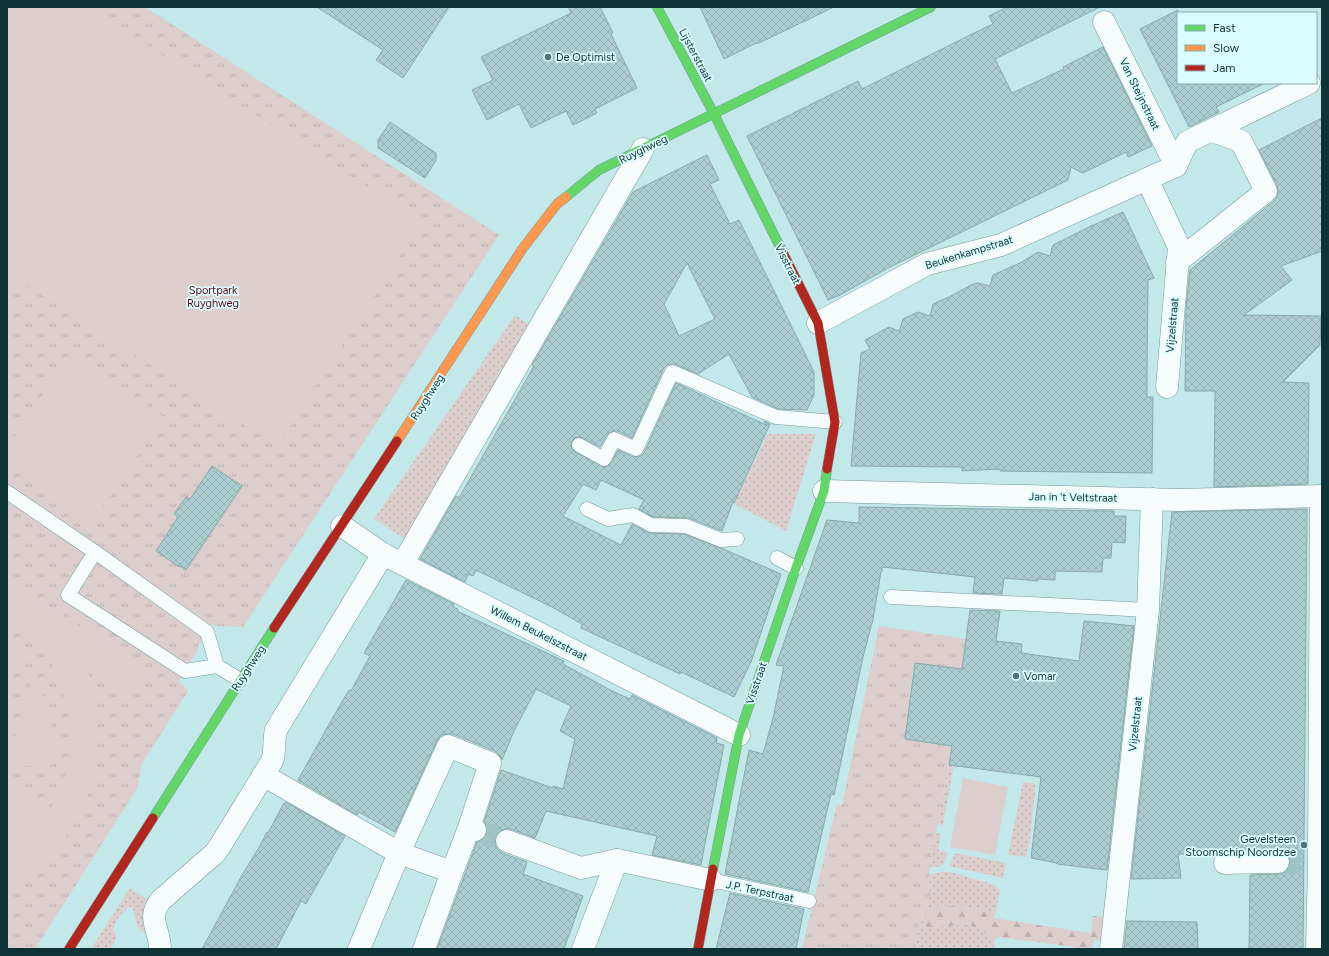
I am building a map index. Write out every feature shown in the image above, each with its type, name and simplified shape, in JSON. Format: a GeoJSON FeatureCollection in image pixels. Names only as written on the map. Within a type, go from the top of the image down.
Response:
{"type":"FeatureCollection","features":[{"type":"Feature","properties":{"kind":"street","name":"Lijsterstraat"},"geometry":{"type":"LineString","coordinates":[[657,7],[714,114]]}},
{"type":"Feature","properties":{"kind":"street","name":"Ruyghweg"},"geometry":{"type":"LineString","coordinates":[[69,949],[240,680],[523,248],[556,204],[599,170],[931,7]]}},
{"type":"Feature","properties":{"kind":"street","name":"Van Steijnstraat"},"geometry":{"type":"LineString","coordinates":[[1104,22],[1176,166]]}},
{"type":"Feature","properties":{"kind":"street"},"geometry":{"type":"LineString","coordinates":[[1176,166],[1187,142],[1308,84]]}},
{"type":"Feature","properties":{"kind":"street","name":"Visstraat"},"geometry":{"type":"LineString","coordinates":[[698,949],[739,735],[824,491],[835,422],[818,323],[714,114]]}},
{"type":"Feature","properties":{"kind":"street"},"geometry":{"type":"LineString","coordinates":[[1177,262],[1266,191],[1241,141],[1212,131]]}},
{"type":"Feature","properties":{"kind":"street"},"geometry":{"type":"LineString","coordinates":[[403,563],[642,149]]}},
{"type":"Feature","properties":{"kind":"street","name":"Beukenkampstraat"},"geometry":{"type":"LineString","coordinates":[[818,323],[927,264],[1001,245],[1176,166]]}},
{"type":"Feature","properties":{"kind":"street"},"geometry":{"type":"LineString","coordinates":[[1147,179],[1179,247],[1177,262]]}},
{"type":"Feature","properties":{"kind":"street","name":"Vijzelstraat"},"geometry":{"type":"LineString","coordinates":[[1167,388],[1177,262]]}},
{"type":"Feature","properties":{"kind":"street","name":"Jan in 't Veltstraat"},"geometry":{"type":"LineString","coordinates":[[824,491],[1179,500],[1322,496]]}},
{"type":"Feature","properties":{"kind":"street"},"geometry":{"type":"LineString","coordinates":[[1317,949],[1315,863],[1320,683],[1322,496]]}},
{"type":"Feature","properties":{"kind":"street","name":"Vijzelstraat"},"geometry":{"type":"LineString","coordinates":[[1111,949],[1148,610],[1152,499]]}},
{"type":"Feature","properties":{"kind":"street","name":"Willem Beukelszstraat"},"geometry":{"type":"LineString","coordinates":[[342,526],[383,554],[739,735]]}},
{"type":"Feature","properties":{"kind":"street"},"geometry":{"type":"LineString","coordinates":[[160,949],[154,914],[156,907],[161,900],[218,849],[274,756],[274,738],[276,730],[383,554]]}},
{"type":"Feature","properties":{"kind":"street"},"geometry":{"type":"LineString","coordinates":[[359,949],[390,849],[448,746],[490,763],[472,829],[452,872],[424,949]]}},
{"type":"Feature","properties":{"kind":"street"},"geometry":{"type":"LineString","coordinates":[[263,775],[390,849],[452,872]]}},
{"type":"Feature","properties":{"kind":"street"},"geometry":{"type":"LineString","coordinates":[[506,841],[581,868],[617,860],[711,880]]}},
{"type":"Feature","properties":{"kind":"street"},"geometry":{"type":"LineString","coordinates":[[583,949],[617,860]]}},
{"type":"Feature","properties":{"kind":"street"},"geometry":{"type":"LineString","coordinates":[[1225,863],[1278,862]]}},
{"type":"Feature","properties":{"kind":"lane"},"geometry":{"type":"LineString","coordinates":[[578,445],[604,459],[614,439],[636,449],[672,372],[776,417],[835,422]]}},
{"type":"Feature","properties":{"kind":"lane"},"geometry":{"type":"LineString","coordinates":[[7,492],[95,552],[207,632],[217,666]]}},
{"type":"Feature","properties":{"kind":"lane"},"geometry":{"type":"LineString","coordinates":[[587,509],[608,519],[633,515],[651,524],[686,526],[721,540],[737,539]]}},
{"type":"Feature","properties":{"kind":"lane"},"geometry":{"type":"LineString","coordinates":[[95,552],[68,595],[185,671],[217,666],[240,680]]}},
{"type":"Feature","properties":{"kind":"lane"},"geometry":{"type":"LineString","coordinates":[[777,558],[796,568]]}},
{"type":"Feature","properties":{"kind":"lane"},"geometry":{"type":"LineString","coordinates":[[891,597],[1148,610]]}},
{"type":"Feature","properties":{"kind":"lane","name":"J.P. Terpstraat"},"geometry":{"type":"LineString","coordinates":[[711,880],[809,901]]}},
{"type":"Feature","properties":{"kind":"green space","name":"Sportpark Ruyghweg"},"geometry":{"type":"Polygon","coordinates":[[[7,7],[145,7],[499,235],[243,627],[216,626],[212,624],[179,681],[188,691],[142,764],[137,789],[35,949],[7,949],[7,7]]]}},
{"type":"Feature","properties":{"kind":"green space"},"geometry":{"type":"Polygon","coordinates":[[[7,7],[88,7],[422,222],[277,446],[7,273],[7,7]]]}},
{"type":"Feature","properties":{"kind":"green space"},"geometry":{"type":"Polygon","coordinates":[[[515,315],[534,328],[410,542],[374,519],[515,315]]]}},
{"type":"Feature","properties":{"kind":"green space"},"geometry":{"type":"Polygon","coordinates":[[[71,354],[164,417],[93,521],[7,462],[7,447],[71,354]]]}},
{"type":"Feature","properties":{"kind":"green space"},"geometry":{"type":"Polygon","coordinates":[[[768,434],[816,434],[786,531],[734,504],[768,434]]]}},
{"type":"Feature","properties":{"kind":"green space"},"geometry":{"type":"Polygon","coordinates":[[[7,578],[149,672],[134,694],[84,661],[94,692],[98,719],[98,742],[96,764],[83,807],[59,846],[35,870],[7,890],[7,784],[48,813],[59,794],[66,774],[70,731],[62,689],[44,650],[32,635],[7,614],[7,578]]]}},
{"type":"Feature","properties":{"kind":"green space"},"geometry":{"type":"Polygon","coordinates":[[[879,626],[966,639],[962,669],[914,663],[905,738],[903,739],[952,746],[929,868],[930,893],[928,907],[919,925],[914,949],[802,949],[837,804],[842,805],[879,626]]]}},
{"type":"Feature","properties":{"kind":"green space"},"geometry":{"type":"Polygon","coordinates":[[[7,643],[22,653],[8,673],[7,673],[7,643]]]}},
{"type":"Feature","properties":{"kind":"green space"},"geometry":{"type":"Polygon","coordinates":[[[33,679],[39,680],[61,763],[34,766],[7,762],[33,679]]]}},
{"type":"Feature","properties":{"kind":"green space"},"geometry":{"type":"Polygon","coordinates":[[[7,723],[15,728],[7,740],[7,723]]]}},
{"type":"Feature","properties":{"kind":"green space"},"geometry":{"type":"Polygon","coordinates":[[[949,764],[954,765],[943,825],[937,824],[949,764]]]}},
{"type":"Feature","properties":{"kind":"green space"},"geometry":{"type":"Polygon","coordinates":[[[963,778],[1008,787],[995,855],[950,847],[963,778]]]}},
{"type":"Feature","properties":{"kind":"green space"},"geometry":{"type":"Polygon","coordinates":[[[1023,782],[1036,784],[1029,846],[1026,857],[1008,855],[1023,782]]]}},
{"type":"Feature","properties":{"kind":"green space"},"geometry":{"type":"Polygon","coordinates":[[[936,833],[941,834],[938,850],[948,853],[942,866],[929,868],[936,833]]]}},
{"type":"Feature","properties":{"kind":"green space"},"geometry":{"type":"Polygon","coordinates":[[[955,853],[1006,863],[1003,878],[949,866],[955,853]]]}},
{"type":"Feature","properties":{"kind":"green space"},"geometry":{"type":"Polygon","coordinates":[[[941,872],[951,872],[992,884],[1000,890],[996,912],[960,906],[931,907],[923,926],[970,925],[982,931],[994,942],[994,949],[914,949],[919,925],[923,918],[930,893],[929,875],[941,872]]]}},
{"type":"Feature","properties":{"kind":"green space"},"geometry":{"type":"Polygon","coordinates":[[[130,888],[148,900],[144,908],[144,920],[147,933],[140,930],[136,923],[134,911],[132,907],[129,907],[116,921],[113,930],[117,937],[111,949],[91,949],[130,888]]]}},
{"type":"Feature","properties":{"kind":"green space"},"geometry":{"type":"Polygon","coordinates":[[[960,906],[996,912],[994,918],[1091,933],[1093,916],[1103,917],[1101,940],[1094,940],[1092,949],[1075,949],[1075,947],[996,937],[994,942],[982,931],[970,925],[923,927],[930,907],[960,906]]]}},
{"type":"Feature","properties":{"kind":"building"},"geometry":{"type":"Polygon","coordinates":[[[317,7],[449,7],[403,78],[376,60],[383,50],[317,7]]]}},
{"type":"Feature","properties":{"kind":"building"},"geometry":{"type":"Polygon","coordinates":[[[568,7],[600,7],[613,33],[611,34],[637,88],[595,109],[597,113],[573,125],[566,111],[531,128],[519,104],[487,120],[472,90],[493,80],[481,57],[571,13],[568,7]]]}},
{"type":"Feature","properties":{"kind":"building"},"geometry":{"type":"Polygon","coordinates":[[[700,7],[834,7],[724,59],[700,7]]]}},
{"type":"Feature","properties":{"kind":"building"},"geometry":{"type":"Polygon","coordinates":[[[1007,7],[1100,7],[995,59],[1012,93],[1064,69],[1063,67],[1103,47],[1152,146],[1128,157],[1126,152],[1083,173],[1071,167],[1068,180],[888,268],[840,295],[828,300],[747,136],[858,81],[862,89],[993,24],[989,16],[1007,7]]]}},
{"type":"Feature","properties":{"kind":"building"},"geometry":{"type":"Polygon","coordinates":[[[1178,10],[1177,84],[1263,84],[1216,107],[1219,112],[1189,127],[1140,29],[1178,10]]]}},
{"type":"Feature","properties":{"kind":"building"},"geometry":{"type":"Polygon","coordinates":[[[1322,118],[1322,251],[1281,266],[1292,280],[1244,315],[1321,316],[1320,345],[1283,382],[1309,383],[1308,484],[1214,487],[1215,391],[1185,391],[1186,308],[1190,270],[1277,197],[1277,185],[1259,150],[1322,118]]]}},
{"type":"Feature","properties":{"kind":"building"},"geometry":{"type":"Polygon","coordinates":[[[390,122],[436,153],[436,160],[425,178],[378,148],[378,140],[390,122]]]}},
{"type":"Feature","properties":{"kind":"building"},"geometry":{"type":"Polygon","coordinates":[[[707,155],[719,180],[710,184],[730,224],[739,220],[814,372],[814,395],[807,410],[778,409],[752,397],[729,354],[698,374],[675,364],[667,365],[664,368],[632,438],[618,431],[613,431],[607,435],[600,447],[578,437],[572,441],[571,445],[575,452],[604,467],[611,463],[618,450],[633,457],[641,456],[644,453],[676,383],[766,425],[764,421],[770,424],[734,503],[733,502],[722,531],[689,518],[653,517],[639,509],[644,500],[601,480],[596,490],[583,484],[563,516],[621,545],[632,524],[650,533],[684,534],[781,574],[751,662],[734,697],[681,672],[680,674],[581,628],[582,624],[552,607],[476,570],[473,576],[468,574],[465,582],[420,559],[456,496],[459,498],[534,366],[532,365],[633,192],[707,155]],[[687,263],[664,304],[679,336],[715,319],[687,263]]]}},
{"type":"Feature","properties":{"kind":"building"},"geometry":{"type":"Polygon","coordinates":[[[1123,212],[1154,278],[1148,280],[1147,372],[1147,397],[1153,397],[1152,473],[1000,471],[1000,469],[962,471],[962,467],[851,466],[861,353],[870,349],[865,340],[889,327],[899,331],[903,319],[918,312],[930,316],[933,304],[971,285],[978,283],[990,286],[993,275],[1022,262],[1038,252],[1050,256],[1053,245],[1123,212]]]}},
{"type":"Feature","properties":{"kind":"building"},"geometry":{"type":"Polygon","coordinates":[[[212,466],[242,486],[186,570],[180,566],[179,567],[156,551],[178,517],[174,514],[186,497],[190,499],[212,466]]]}},
{"type":"Feature","properties":{"kind":"building"},"geometry":{"type":"Polygon","coordinates":[[[859,507],[1114,511],[1114,516],[1126,516],[1125,543],[1112,542],[1111,558],[1103,558],[1102,572],[1055,571],[1055,580],[1038,579],[1038,581],[1004,578],[1002,594],[973,593],[975,577],[882,567],[873,619],[863,657],[834,795],[831,794],[808,892],[725,874],[749,750],[763,754],[773,718],[784,666],[776,665],[827,520],[859,523],[859,507]]]}},
{"type":"Feature","properties":{"kind":"building"},"geometry":{"type":"Polygon","coordinates":[[[1307,509],[1303,949],[1249,949],[1250,875],[1278,874],[1285,872],[1289,868],[1290,861],[1288,855],[1284,851],[1225,850],[1216,854],[1178,854],[1181,878],[1131,879],[1172,512],[1307,509]]]}},
{"type":"Feature","properties":{"kind":"building"},"geometry":{"type":"Polygon","coordinates":[[[406,580],[454,604],[453,607],[458,609],[457,611],[564,661],[563,664],[612,691],[630,699],[632,695],[717,738],[716,743],[724,745],[701,865],[652,855],[657,836],[546,811],[535,838],[511,829],[505,829],[499,832],[495,837],[495,843],[497,849],[502,853],[527,862],[523,874],[583,896],[564,949],[437,949],[477,842],[483,840],[487,834],[487,828],[484,822],[501,770],[553,788],[553,786],[563,789],[575,739],[560,731],[571,706],[536,689],[514,731],[502,760],[495,751],[453,734],[441,735],[395,832],[359,812],[357,815],[298,780],[332,719],[349,690],[351,691],[370,656],[364,653],[406,580]]]}},
{"type":"Feature","properties":{"kind":"building"},"geometry":{"type":"Polygon","coordinates":[[[970,610],[1000,611],[996,641],[1022,644],[1021,653],[1079,661],[1084,621],[1134,626],[1107,870],[1057,864],[1031,858],[1041,777],[949,765],[952,746],[905,739],[915,663],[962,669],[970,610]]]}},
{"type":"Feature","properties":{"kind":"building"},"geometry":{"type":"Polygon","coordinates":[[[286,802],[345,836],[306,904],[301,901],[276,949],[202,949],[241,877],[267,832],[268,833],[284,803],[285,804],[286,802]]]}},
{"type":"Feature","properties":{"kind":"building"},"geometry":{"type":"Polygon","coordinates":[[[730,893],[804,909],[796,949],[716,949],[730,893]]]}},
{"type":"Feature","properties":{"kind":"building"},"geometry":{"type":"Polygon","coordinates":[[[1127,921],[1197,922],[1198,949],[1124,949],[1127,921]]]}},
{"type":"Feature","properties":{"kind":"tunnel"},"geometry":{"type":"LineString","coordinates":[[475,830],[507,841]]}},
{"type":"Feature","properties":{"kind":"tunnel"},"geometry":{"type":"LineString","coordinates":[[1278,862],[1304,863]]}},
{"type":"Feature","properties":{"kind":"traffic: fast"},"geometry":{"type":"LineString","coordinates":[[657,7],[714,114],[782,251]]}},
{"type":"Feature","properties":{"kind":"traffic: fast"},"geometry":{"type":"LineString","coordinates":[[566,197],[599,170],[931,7]]}},
{"type":"Feature","properties":{"kind":"traffic: fast"},"geometry":{"type":"LineString","coordinates":[[713,869],[739,735],[824,491],[827,469]]}},
{"type":"Feature","properties":{"kind":"traffic: fast"},"geometry":{"type":"LineString","coordinates":[[153,818],[274,628]]}},
{"type":"Feature","properties":{"kind":"traffic: slow"},"geometry":{"type":"LineString","coordinates":[[397,441],[523,248],[557,204],[566,197]]}},
{"type":"Feature","properties":{"kind":"traffic: jam"},"geometry":{"type":"LineString","coordinates":[[782,251],[818,323],[835,422],[827,469]]}},
{"type":"Feature","properties":{"kind":"traffic: jam"},"geometry":{"type":"LineString","coordinates":[[274,628],[397,441]]}},
{"type":"Feature","properties":{"kind":"traffic: jam"},"geometry":{"type":"LineString","coordinates":[[69,949],[153,818]]}},
{"type":"Feature","properties":{"kind":"traffic: jam"},"geometry":{"type":"LineString","coordinates":[[698,949],[713,869]]}},
{"type":"Feature","properties":{"kind":"place","name":"De Optimist"},"geometry":{"type":"Point","coordinates":[548,57]}},
{"type":"Feature","properties":{"kind":"place","name":"Vomar"},"geometry":{"type":"Point","coordinates":[1016,676]}},
{"type":"Feature","properties":{"kind":"place","name":"Gevelsteen Stoomschip Noordzee"},"geometry":{"type":"Point","coordinates":[1304,845]}}]}
